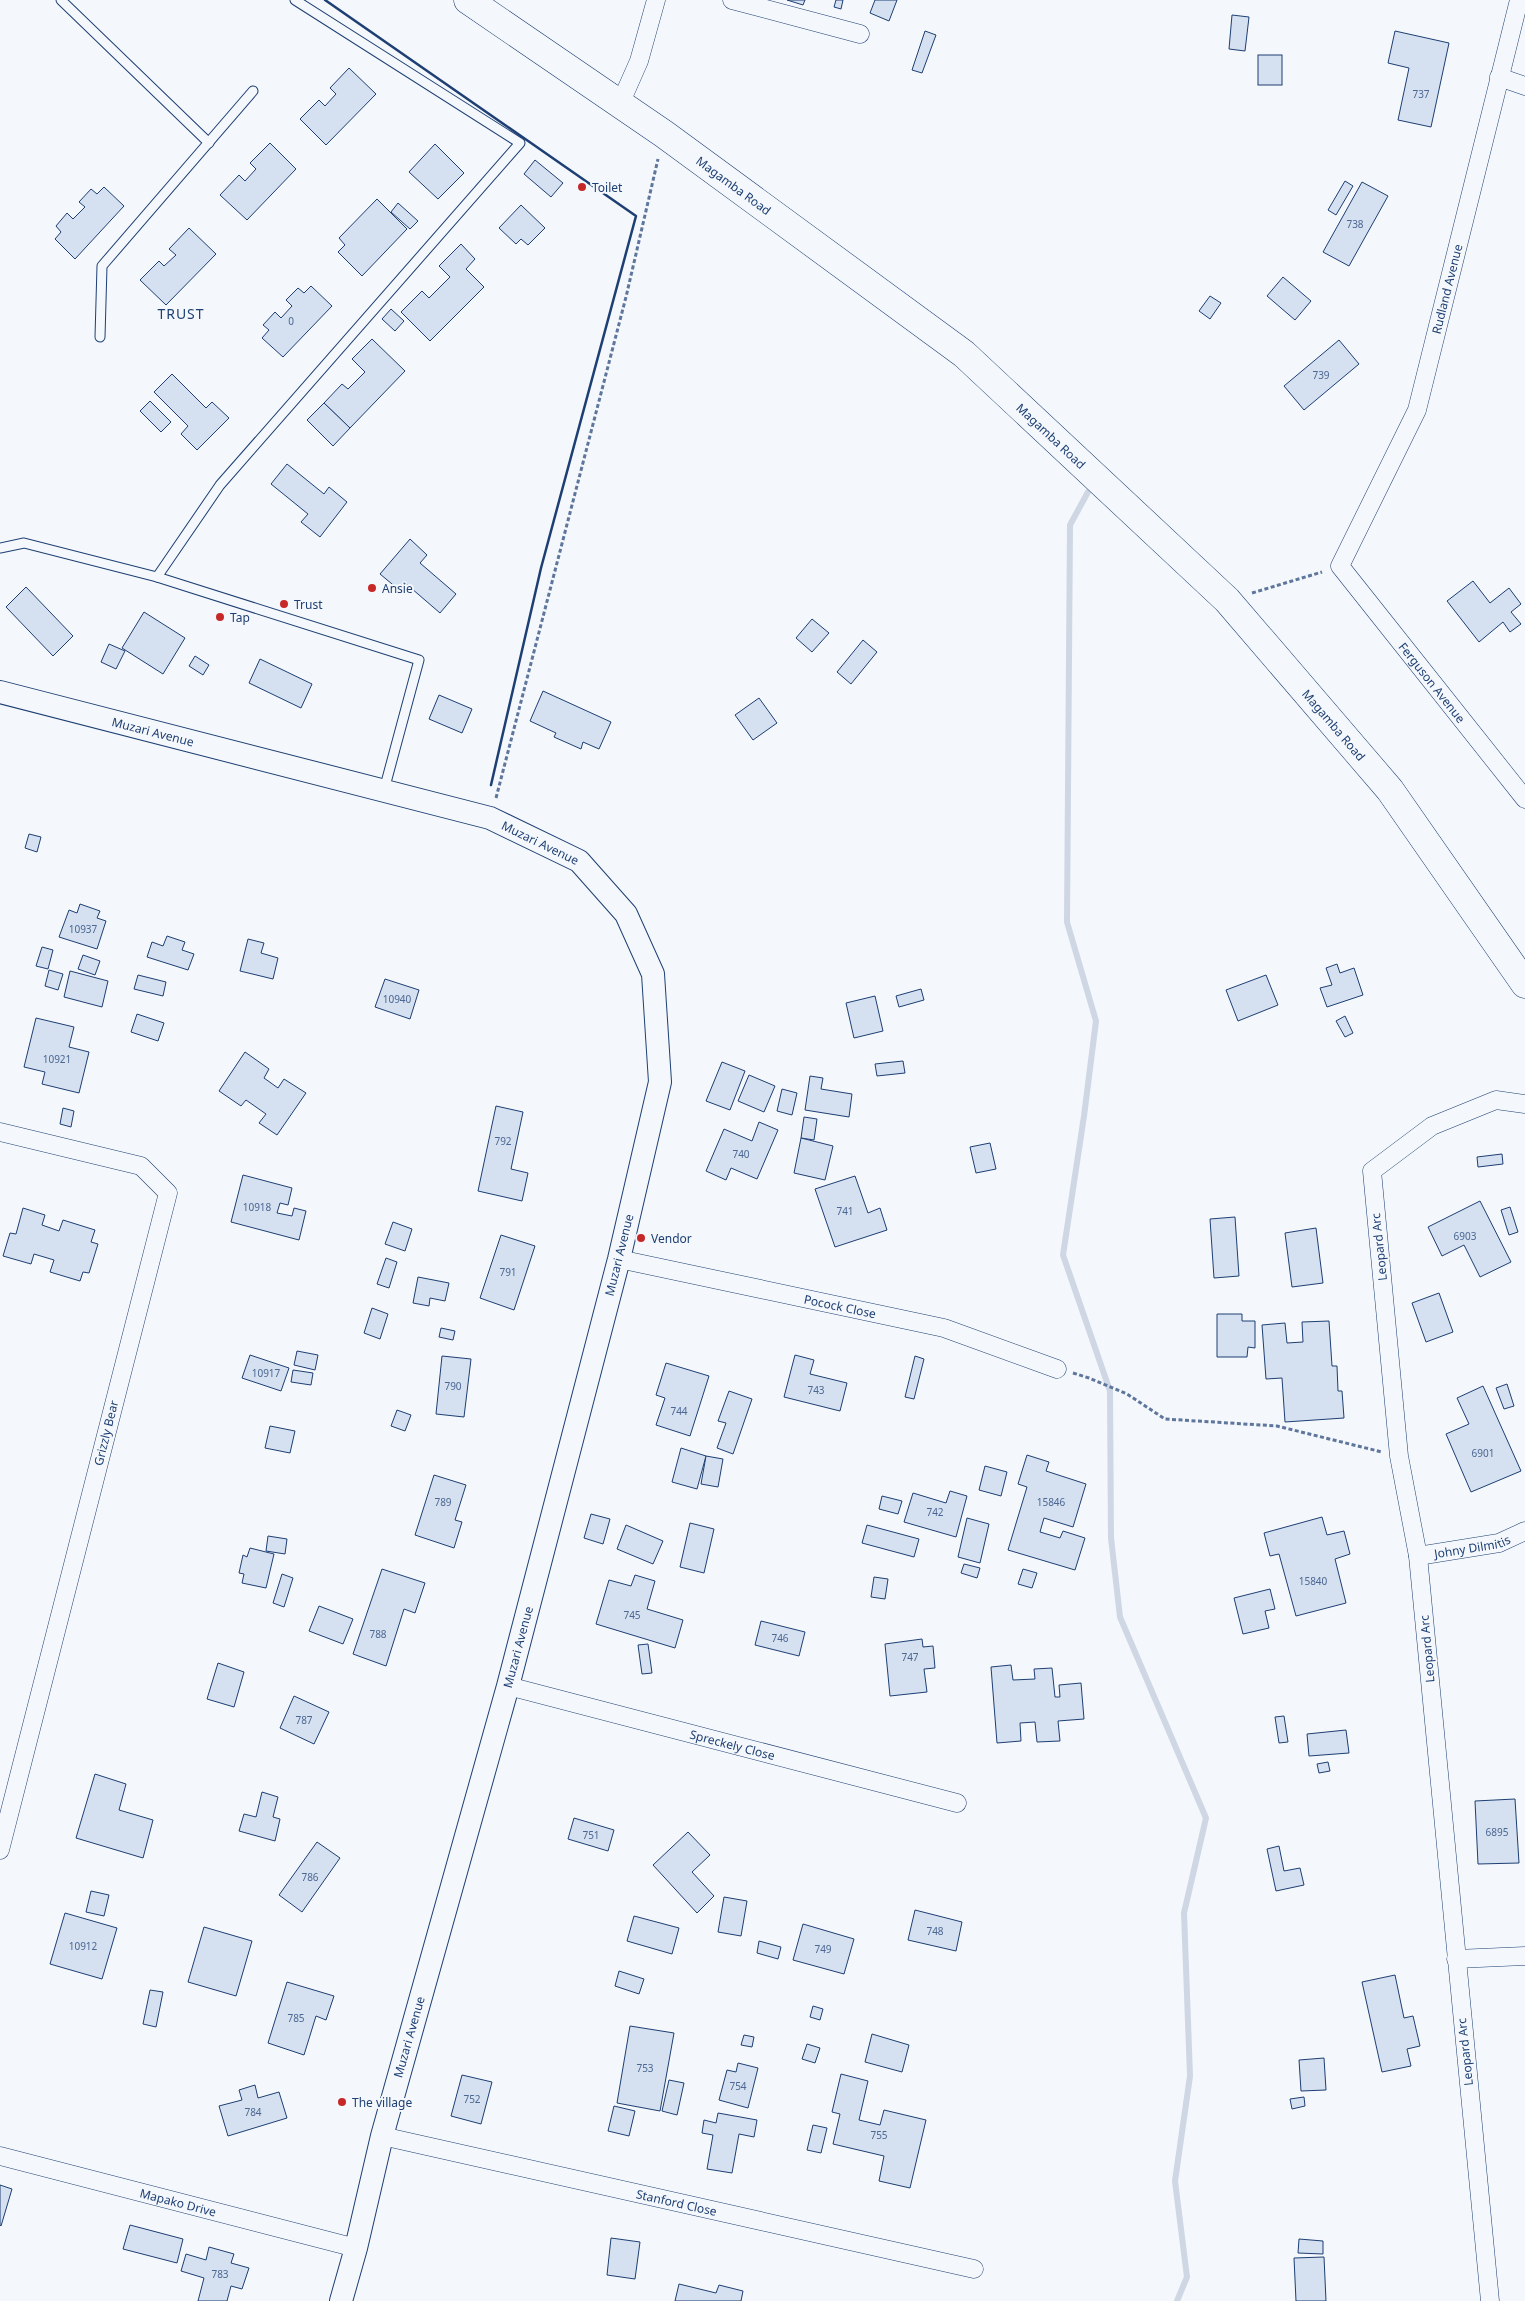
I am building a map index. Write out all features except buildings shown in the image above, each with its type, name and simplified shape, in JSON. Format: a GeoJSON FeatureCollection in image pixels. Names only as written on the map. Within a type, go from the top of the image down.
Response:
{"type":"FeatureCollection","features":[{"type":"Feature","properties":{"kind":"highway","name":"Magamba Road"},"geometry":{"type":"LineString","coordinates":[[468,0],[664,134],[964,354],[1227,600],[1390,790],[1525,984]]}},
{"type":"Feature","properties":{"kind":"street"},"geometry":{"type":"LineString","coordinates":[[620,104],[639,60],[656,0]]}},
{"type":"Feature","properties":{"kind":"street"},"geometry":{"type":"LineString","coordinates":[[732,0],[860,34]]}},
{"type":"Feature","properties":{"kind":"street","name":"Rudland Avenue"},"geometry":{"type":"LineString","coordinates":[[1340,566],[1417,410],[1519,0]]}},
{"type":"Feature","properties":{"kind":"street"},"geometry":{"type":"LineString","coordinates":[[1499,77],[1525,86]]}},
{"type":"Feature","properties":{"kind":"street","name":"Ferguson Avenue"},"geometry":{"type":"LineString","coordinates":[[1340,566],[1525,799]]}},
{"type":"Feature","properties":{"kind":"street","name":"Muzari Avenue"},"geometry":{"type":"LineString","coordinates":[[0,692],[490,818],[579,862],[626,914],[654,974],[660,1082],[618,1259],[508,1686],[382,2136],[356,2248],[341,2301]]}},
{"type":"Feature","properties":{"kind":"street","name":"Leopard Arc"},"geometry":{"type":"LineString","coordinates":[[1490,2301],[1418,1556],[1399,1456],[1372,1171],[1432,1126],[1496,1100],[1525,1104]]}},
{"type":"Feature","properties":{"kind":"street","name":"Grizzly Bear"},"geometry":{"type":"LineString","coordinates":[[0,1132],[141,1166],[168,1193],[0,1850]]}},
{"type":"Feature","properties":{"kind":"street","name":"Pocock Close"},"geometry":{"type":"LineString","coordinates":[[618,1259],[944,1328],[1058,1369]]}},
{"type":"Feature","properties":{"kind":"street","name":"Johny Dilmitis"},"geometry":{"type":"LineString","coordinates":[[1418,1556],[1499,1543],[1525,1531]]}},
{"type":"Feature","properties":{"kind":"street","name":"Spreckely Close"},"geometry":{"type":"LineString","coordinates":[[508,1686],[957,1804]]}},
{"type":"Feature","properties":{"kind":"street"},"geometry":{"type":"LineString","coordinates":[[1456,1958],[1525,1956]]}},
{"type":"Feature","properties":{"kind":"street","name":"Stanford Close"},"geometry":{"type":"LineString","coordinates":[[382,2136],[974,2269]]}},
{"type":"Feature","properties":{"kind":"street","name":"Mapako Drive"},"geometry":{"type":"LineString","coordinates":[[0,2156],[356,2248]]}},
{"type":"Feature","properties":{"kind":"lane"},"geometry":{"type":"LineString","coordinates":[[61,0],[209,144]]}},
{"type":"Feature","properties":{"kind":"lane"},"geometry":{"type":"LineString","coordinates":[[157,577],[220,484],[520,143],[295,0]]}},
{"type":"Feature","properties":{"kind":"lane"},"geometry":{"type":"LineString","coordinates":[[100,337],[102,266],[254,91]]}},
{"type":"Feature","properties":{"kind":"lane"},"geometry":{"type":"LineString","coordinates":[[0,548],[24,543],[157,577],[419,660],[384,790]]}},
{"type":"Feature","properties":{"kind":"path"},"geometry":{"type":"LineString","coordinates":[[490,818],[626,297],[664,134]]}},
{"type":"Feature","properties":{"kind":"path"},"geometry":{"type":"LineString","coordinates":[[1227,600],[1340,566]]}},
{"type":"Feature","properties":{"kind":"path"},"geometry":{"type":"LineString","coordinates":[[1089,1378],[1128,1394],[1165,1419],[1277,1426],[1399,1456]]}},
{"type":"Feature","properties":{"kind":"waterway"},"geometry":{"type":"LineString","coordinates":[[1088,492],[1070,525],[1067,922],[1096,1021],[1063,1255],[1110,1391],[1111,1538],[1120,1617],[1206,1818],[1184,1913],[1190,2076],[1175,2181],[1187,2277],[1177,2301]]}},
{"type":"Feature","properties":{"kind":"wall"},"geometry":{"type":"LineString","coordinates":[[325,0],[636,216],[541,568],[491,785]]}},
{"type":"Feature","properties":{"kind":"place","name":"Toilet"},"geometry":{"type":"Point","coordinates":[582,187]}},
{"type":"Feature","properties":{"kind":"place","name":"Ansie"},"geometry":{"type":"Point","coordinates":[372,588]}},
{"type":"Feature","properties":{"kind":"place","name":"Trust"},"geometry":{"type":"Point","coordinates":[284,604]}},
{"type":"Feature","properties":{"kind":"place","name":"Tap"},"geometry":{"type":"Point","coordinates":[220,617]}},
{"type":"Feature","properties":{"kind":"place","name":"Vendor"},"geometry":{"type":"Point","coordinates":[641,1238]}},
{"type":"Feature","properties":{"kind":"place","name":"The village"},"geometry":{"type":"Point","coordinates":[342,2102]}},
{"type":"Feature","properties":{"kind":"district","name":"TRUST"},"geometry":{"type":"Point","coordinates":[181,313]}}]}
